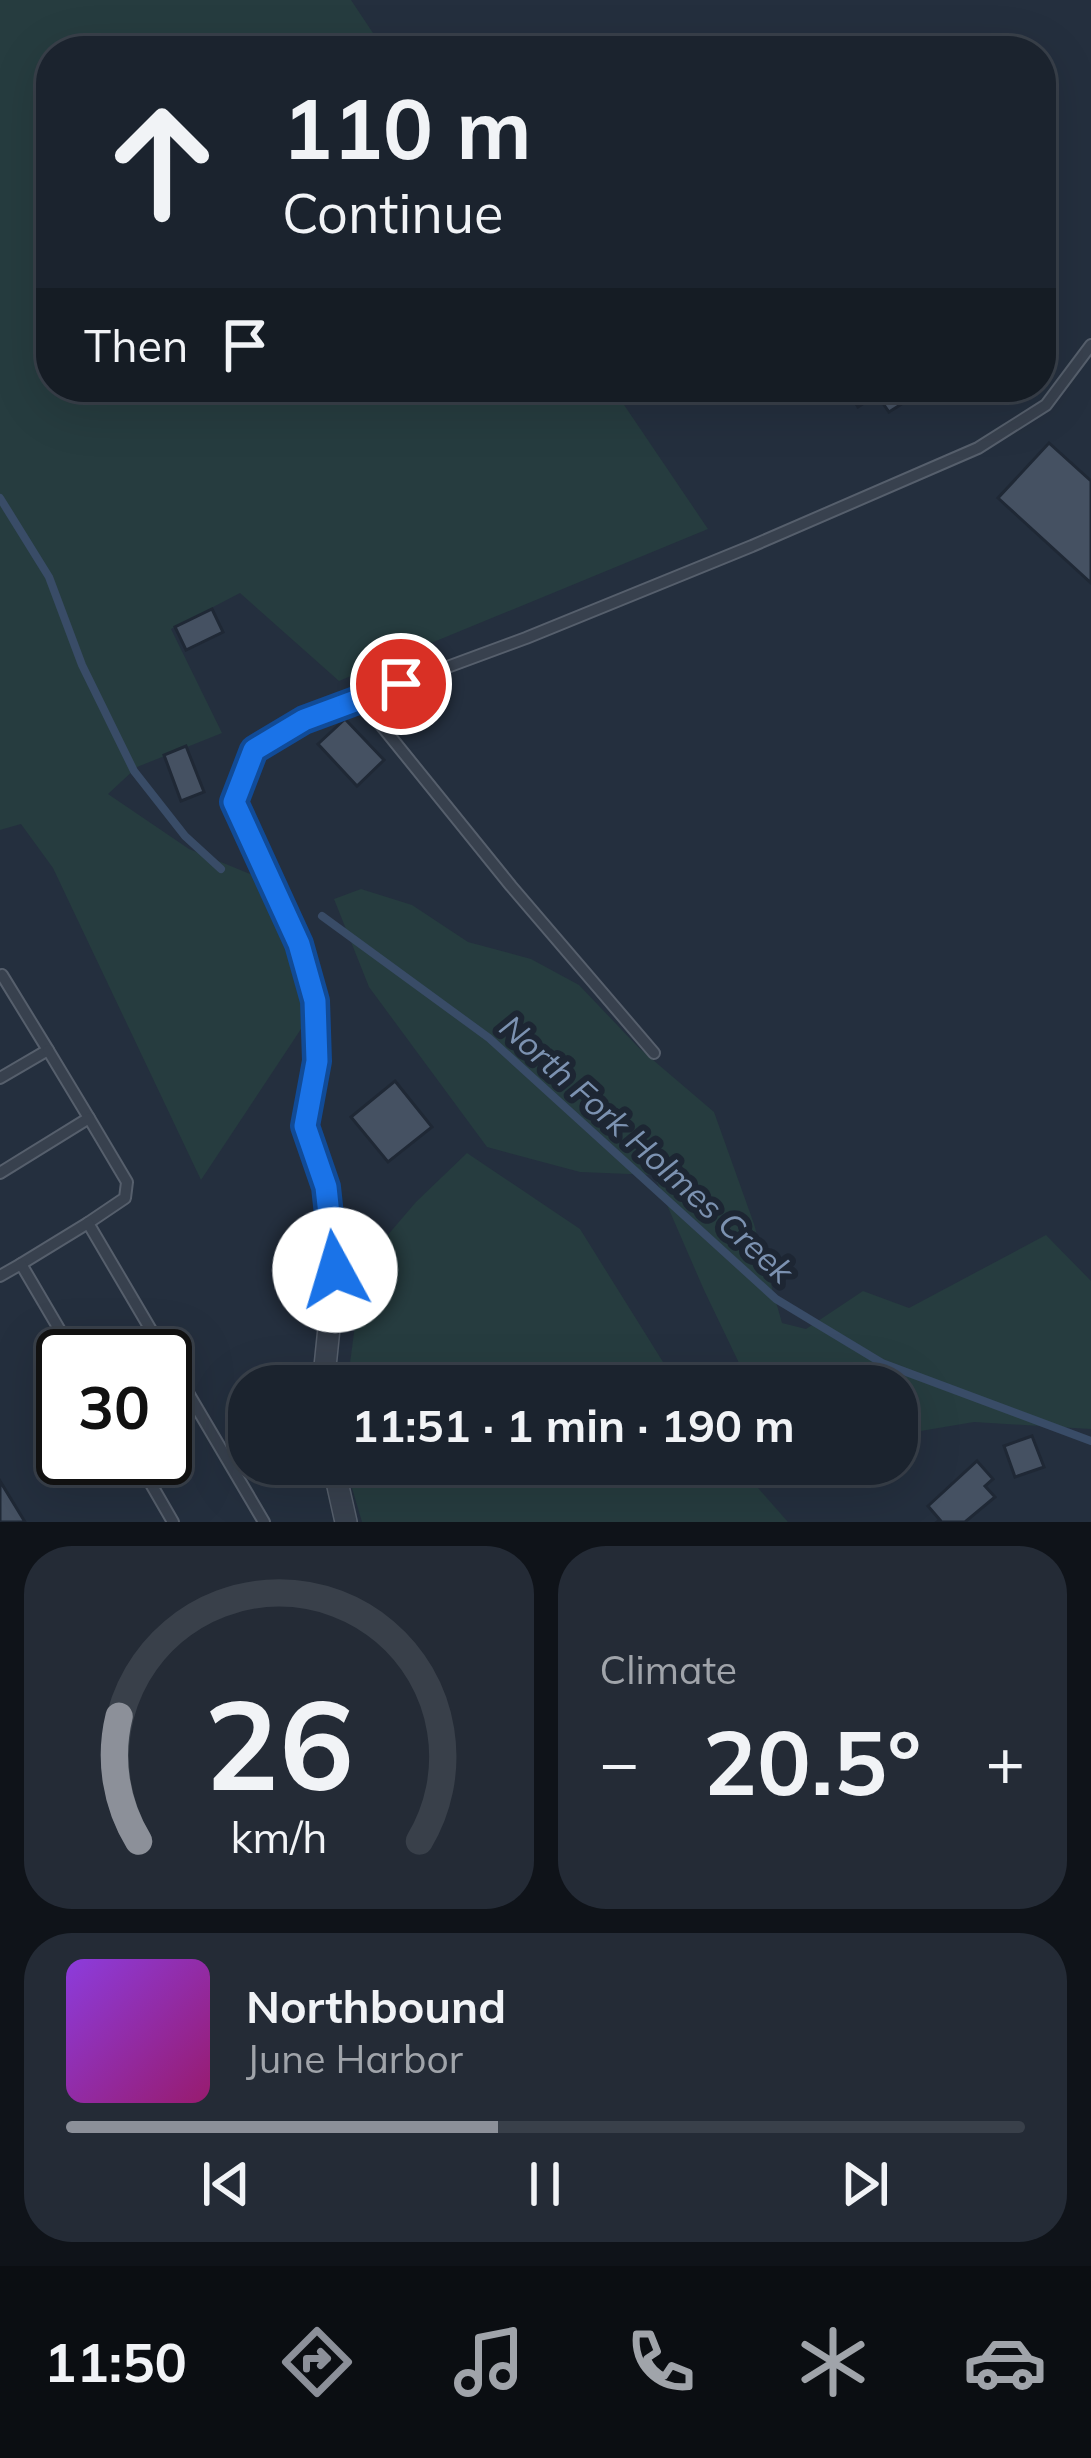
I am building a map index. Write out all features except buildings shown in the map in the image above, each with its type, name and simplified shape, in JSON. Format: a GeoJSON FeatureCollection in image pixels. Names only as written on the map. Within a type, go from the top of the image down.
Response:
{"type":"FeatureCollection","features":[{"type":"Feature","properties":{"kind":"street"},"geometry":{"type":"LineString","coordinates":[[265,873],[299,944],[315,1001],[317,1061],[305,1126],[326,1187],[335,1270],[325,1365]]}},
{"type":"Feature","properties":{"kind":"street"},"geometry":{"type":"LineString","coordinates":[[338,1485],[346,1522]]}},
{"type":"Feature","properties":{"kind":"lane"},"geometry":{"type":"LineString","coordinates":[[1056,392],[1091,345]]}},
{"type":"Feature","properties":{"kind":"lane"},"geometry":{"type":"LineString","coordinates":[[265,873],[234,802],[254,750],[304,720],[567,621],[978,448],[1048,402]]}},
{"type":"Feature","properties":{"kind":"lane"},"geometry":{"type":"LineString","coordinates":[[360,699],[511,886],[655,1053]]}},
{"type":"Feature","properties":{"kind":"lane"},"geometry":{"type":"LineString","coordinates":[[0,976],[127,1182],[125,1198],[0,1276]]}},
{"type":"Feature","properties":{"kind":"lane"},"geometry":{"type":"LineString","coordinates":[[0,1078],[48,1050]]}},
{"type":"Feature","properties":{"kind":"lane"},"geometry":{"type":"LineString","coordinates":[[0,1173],[89,1118]]}},
{"type":"Feature","properties":{"kind":"lane"},"geometry":{"type":"LineString","coordinates":[[88,1223],[264,1522]]}},
{"type":"Feature","properties":{"kind":"lane"},"geometry":{"type":"LineString","coordinates":[[21,1264],[59,1329]]}},
{"type":"Feature","properties":{"kind":"lane"},"geometry":{"type":"LineString","coordinates":[[152,1485],[173,1522]]}},
{"type":"Feature","properties":{"kind":"green space"},"geometry":{"type":"Polygon","coordinates":[[[0,0],[351,0],[375,36],[36,36],[36,402],[622,402],[708,529],[339,681],[240,593],[171,629],[222,733],[137,767],[108,794],[189,849],[255,876],[292,946],[301,1004],[301,1029],[201,1180],[53,868],[21,824],[0,830],[0,0]]]}},
{"type":"Feature","properties":{"kind":"green space"},"geometry":{"type":"Polygon","coordinates":[[[361,889],[412,905],[468,942],[531,959],[579,985],[639,1048],[714,1112],[754,1224],[782,1323],[806,1329],[863,1291],[909,1308],[1046,1235],[1091,1281],[1091,1429],[974,1422],[918,1431],[918,1365],[740,1365],[654,1175],[580,1172],[487,1147],[369,987],[334,899],[361,889]]]}},
{"type":"Feature","properties":{"kind":"green space"},"geometry":{"type":"Polygon","coordinates":[[[467,1153],[580,1229],[665,1365],[350,1365],[363,1264],[416,1202],[467,1153]]]}},
{"type":"Feature","properties":{"kind":"green space"},"geometry":{"type":"Polygon","coordinates":[[[351,1485],[755,1485],[788,1522],[362,1522],[351,1485]]]}},
{"type":"Feature","properties":{"kind":"waterway","name":"North Fork Holmes Creek"},"geometry":{"type":"LineString","coordinates":[[0,498],[49,577],[82,665],[134,771],[185,836],[221,869]]}},
{"type":"Feature","properties":{"kind":"waterway","name":"North Fork Holmes Creek"},"geometry":{"type":"LineString","coordinates":[[322,916],[489,1038],[776,1299],[882,1363],[1091,1441]]}},
{"type":"Feature","properties":{"kind":"route"},"geometry":{"type":"LineString","coordinates":[[335,1270],[326,1187],[305,1126],[317,1061],[315,1001],[299,944],[234,802],[254,750],[304,720],[401,684]]}}]}
